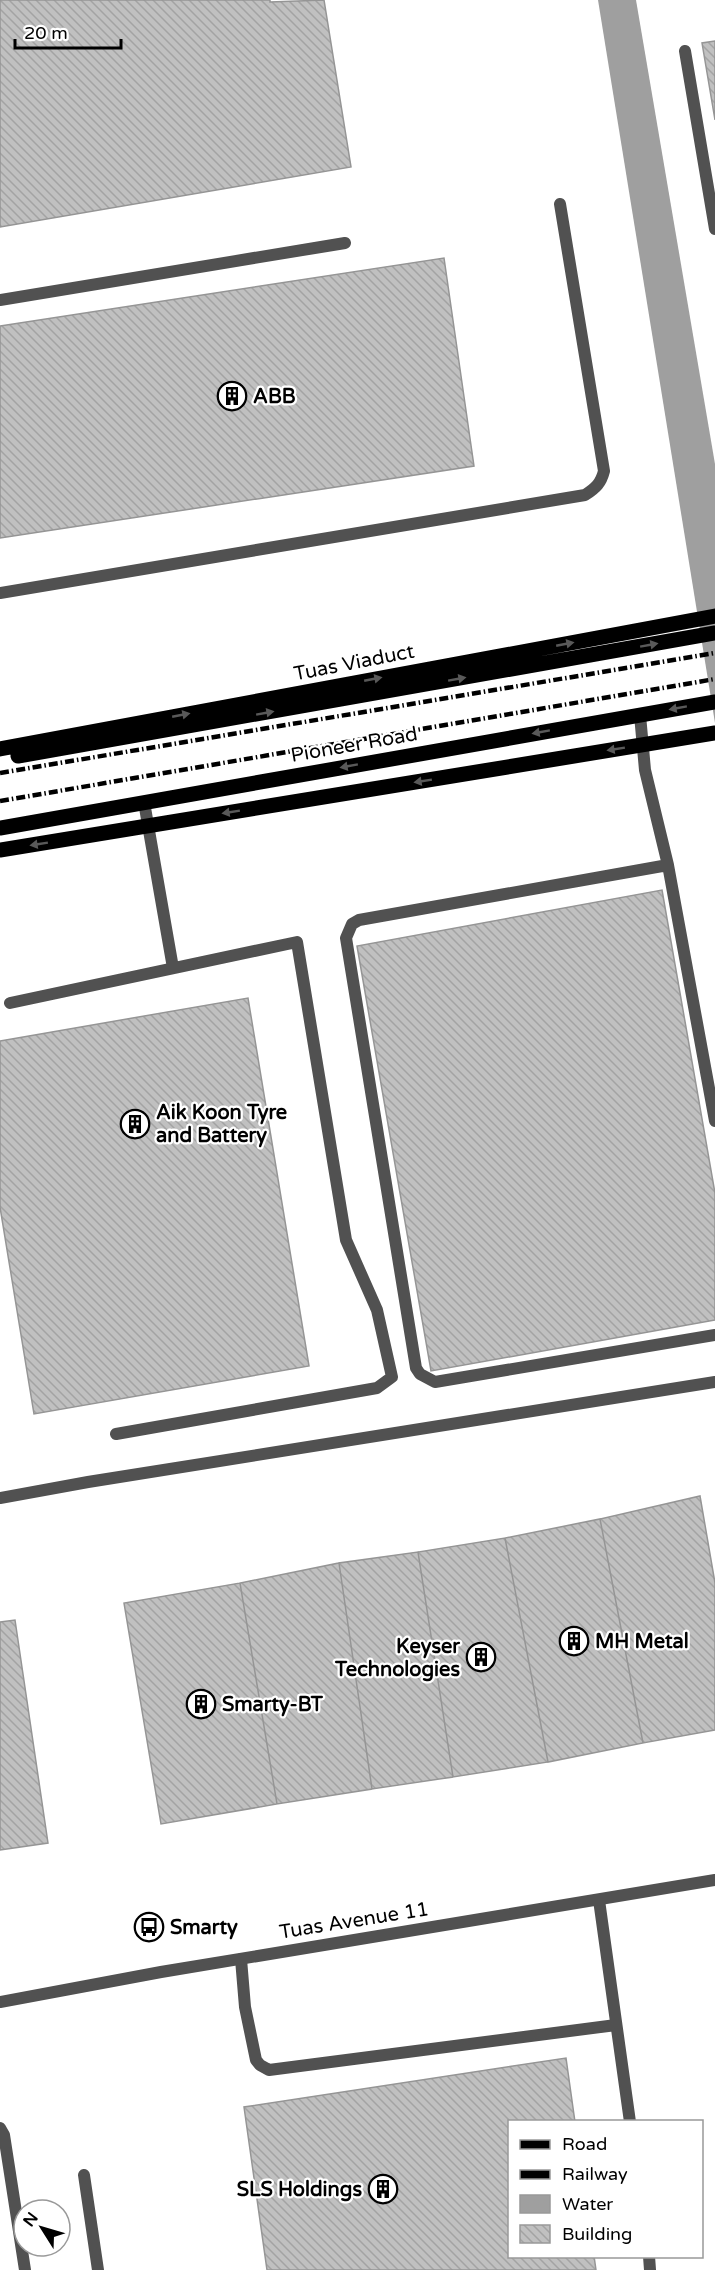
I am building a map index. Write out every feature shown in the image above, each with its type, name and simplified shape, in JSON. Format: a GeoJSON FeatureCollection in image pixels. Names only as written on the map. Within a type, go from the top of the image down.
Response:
{"type":"FeatureCollection","features":[{"type":"Feature","properties":{"kind":"main road","name":"Tuas Viaduct"},"geometry":{"type":"LineString","coordinates":[[0,749],[715,616]]}},
{"type":"Feature","properties":{"kind":"main road"},"geometry":{"type":"LineString","coordinates":[[0,759],[714,632]]}},
{"type":"Feature","properties":{"kind":"main road","name":"Pioneer Road"},"geometry":{"type":"LineString","coordinates":[[0,828],[715,702]]}},
{"type":"Feature","properties":{"kind":"main road"},"geometry":{"type":"LineString","coordinates":[[0,850],[715,733]]}},
{"type":"Feature","properties":{"kind":"street"},"geometry":{"type":"LineString","coordinates":[[685,51],[715,229]]}},
{"type":"Feature","properties":{"kind":"street"},"geometry":{"type":"LineString","coordinates":[[0,593],[585,495],[596,488],[602,480],[604,471],[560,204]]}},
{"type":"Feature","properties":{"kind":"street"},"geometry":{"type":"LineString","coordinates":[[0,300],[345,243]]}},
{"type":"Feature","properties":{"kind":"street"},"geometry":{"type":"LineString","coordinates":[[640,715],[645,770],[668,866],[715,1121]]}},
{"type":"Feature","properties":{"kind":"street"},"geometry":{"type":"LineString","coordinates":[[144,802],[172,968]]}},
{"type":"Feature","properties":{"kind":"street"},"geometry":{"type":"LineString","coordinates":[[668,866],[359,920],[352,924],[346,938],[416,1368],[420,1374],[435,1382],[715,1335]]}},
{"type":"Feature","properties":{"kind":"street"},"geometry":{"type":"LineString","coordinates":[[10,1003],[297,942],[346,1240],[377,1310],[392,1377],[377,1388],[116,1434]]}},
{"type":"Feature","properties":{"kind":"street"},"geometry":{"type":"LineString","coordinates":[[0,1498],[99,1480],[715,1382]]}},
{"type":"Feature","properties":{"kind":"street","name":"Tuas Avenue 11"},"geometry":{"type":"LineString","coordinates":[[0,2002],[715,1880]]}},
{"type":"Feature","properties":{"kind":"street"},"geometry":{"type":"LineString","coordinates":[[599,1900],[630,2120]]}},
{"type":"Feature","properties":{"kind":"street"},"geometry":{"type":"LineString","coordinates":[[242,1959],[245,2007],[256,2060],[268,2070],[616,2025]]}},
{"type":"Feature","properties":{"kind":"street"},"geometry":{"type":"LineString","coordinates":[[0,2128],[4,2135],[25,2270]]}},
{"type":"Feature","properties":{"kind":"street"},"geometry":{"type":"LineString","coordinates":[[84,2175],[98,2270]]}},
{"type":"Feature","properties":{"kind":"water"},"geometry":{"type":"Polygon","coordinates":[[[598,0],[636,0],[715,464],[715,723],[598,0]]]}},
{"type":"Feature","properties":{"kind":"building"},"geometry":{"type":"Polygon","coordinates":[[[0,0],[270,0],[270,2],[324,0],[351,167],[0,227],[0,0]]]}},
{"type":"Feature","properties":{"kind":"building"},"geometry":{"type":"Polygon","coordinates":[[[715,41],[715,120],[702,43],[715,41]]]}},
{"type":"Feature","properties":{"kind":"building","name":"ABB"},"geometry":{"type":"Polygon","coordinates":[[[444,258],[474,466],[0,538],[0,326],[444,258]]]}},
{"type":"Feature","properties":{"kind":"building"},"geometry":{"type":"Polygon","coordinates":[[[662,890],[715,1193],[715,1320],[431,1371],[357,946],[662,890]]]}},
{"type":"Feature","properties":{"kind":"building","name":"Aik Koon Tyre and Battery"},"geometry":{"type":"Polygon","coordinates":[[[248,998],[309,1366],[34,1414],[0,1207],[0,1041],[248,998]]]}},
{"type":"Feature","properties":{"kind":"building"},"geometry":{"type":"Polygon","coordinates":[[[700,1496],[715,1583],[715,1730],[643,1743],[600,1519],[700,1496]]]}},
{"type":"Feature","properties":{"kind":"building","name":"MH Metal"},"geometry":{"type":"Polygon","coordinates":[[[600,1519],[643,1743],[548,1762],[505,1538],[600,1519]]]}},
{"type":"Feature","properties":{"kind":"building","name":"Keyser Technologies"},"geometry":{"type":"Polygon","coordinates":[[[505,1538],[548,1762],[453,1777],[418,1552],[505,1538]]]}},
{"type":"Feature","properties":{"kind":"building"},"geometry":{"type":"Polygon","coordinates":[[[418,1552],[453,1777],[372,1789],[339,1563],[418,1552]]]}},
{"type":"Feature","properties":{"kind":"building"},"geometry":{"type":"Polygon","coordinates":[[[339,1563],[372,1789],[277,1804],[240,1583],[339,1563]]]}},
{"type":"Feature","properties":{"kind":"building","name":"Smarty-BT"},"geometry":{"type":"Polygon","coordinates":[[[240,1583],[277,1804],[161,1824],[124,1603],[240,1583]]]}},
{"type":"Feature","properties":{"kind":"building"},"geometry":{"type":"Polygon","coordinates":[[[15,1620],[48,1843],[0,1850],[0,1622],[15,1620]]]}},
{"type":"Feature","properties":{"kind":"building","name":"SLS Holdings"},"geometry":{"type":"Polygon","coordinates":[[[566,2058],[575,2120],[508,2120],[508,2258],[594,2258],[596,2270],[267,2270],[244,2107],[566,2058]]]}},
{"type":"Feature","properties":{"kind":"railway"},"geometry":{"type":"LineString","coordinates":[[0,773],[715,653]]}},
{"type":"Feature","properties":{"kind":"railway"},"geometry":{"type":"LineString","coordinates":[[0,801],[715,679]]}},
{"type":"Feature","properties":{"kind":"place","name":"ABB"},"geometry":{"type":"Point","coordinates":[232,396]}},
{"type":"Feature","properties":{"kind":"place","name":"Aik Koon Tyre and Battery"},"geometry":{"type":"Point","coordinates":[135,1124]}},
{"type":"Feature","properties":{"kind":"place","name":"MH Metal"},"geometry":{"type":"Point","coordinates":[574,1641]}},
{"type":"Feature","properties":{"kind":"place","name":"Keyser Technologies"},"geometry":{"type":"Point","coordinates":[481,1657]}},
{"type":"Feature","properties":{"kind":"place","name":"Smarty-BT"},"geometry":{"type":"Point","coordinates":[201,1704]}},
{"type":"Feature","properties":{"kind":"place","name":"Smarty"},"geometry":{"type":"Point","coordinates":[149,1927]}},
{"type":"Feature","properties":{"kind":"place","name":"SLS Holdings"},"geometry":{"type":"Point","coordinates":[383,2189]}}]}
